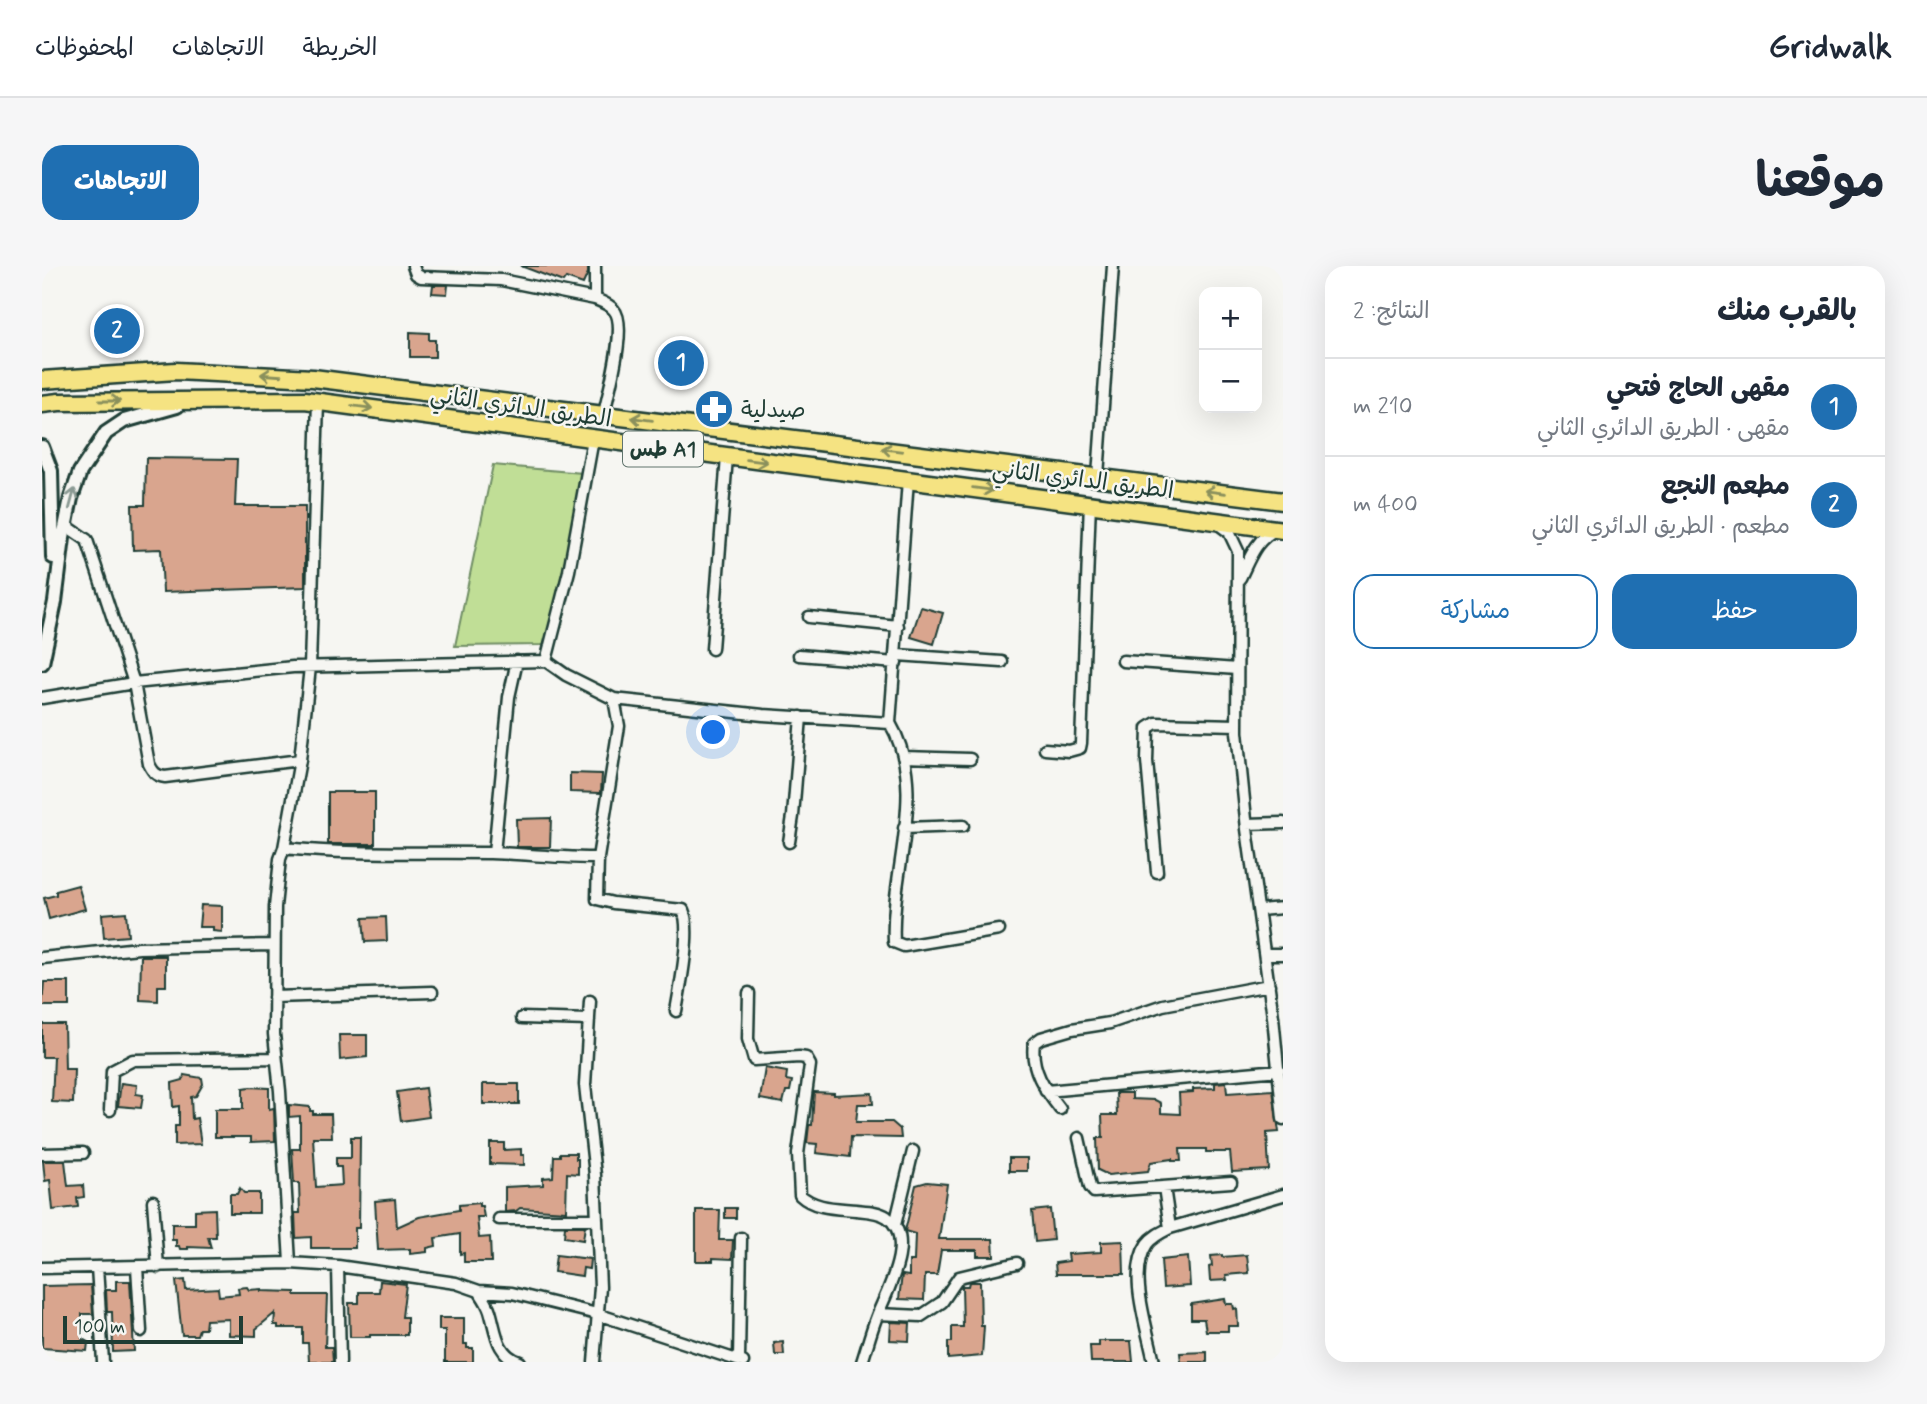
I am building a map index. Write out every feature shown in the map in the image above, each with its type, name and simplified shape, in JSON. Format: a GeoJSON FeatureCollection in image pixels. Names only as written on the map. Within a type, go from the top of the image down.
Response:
{"type":"FeatureCollection","features":[{"type":"Feature","properties":{"kind":"highway","name":"الطريق الدائري الثاني"},"geometry":{"type":"LineString","coordinates":[[42,380],[125,373],[229,373],[313,378],[1283,501]]}},
{"type":"Feature","properties":{"kind":"highway","name":"الطريق الدائري الثاني"},"geometry":{"type":"LineString","coordinates":[[42,404],[318,401],[1280,529]]}},
{"type":"Feature","properties":{"kind":"street"},"geometry":{"type":"LineString","coordinates":[[413,266],[416,274],[422,277],[502,280],[595,299],[615,311],[620,328],[604,414]]}},
{"type":"Feature","properties":{"kind":"street"},"geometry":{"type":"LineString","coordinates":[[595,266],[595,299]]}},
{"type":"Feature","properties":{"kind":"street"},"geometry":{"type":"LineString","coordinates":[[1098,477],[1114,266]]}},
{"type":"Feature","properties":{"kind":"street"},"geometry":{"type":"LineString","coordinates":[[42,663],[55,602],[65,526],[80,472],[106,433],[124,421],[164,409],[207,401]]}},
{"type":"Feature","properties":{"kind":"street"},"geometry":{"type":"LineString","coordinates":[[290,1263],[276,1058],[274,945],[278,879],[300,760],[310,667],[318,401]]}},
{"type":"Feature","properties":{"kind":"street"},"geometry":{"type":"LineString","coordinates":[[546,661],[569,571],[593,439]]}},
{"type":"Feature","properties":{"kind":"street"},"geometry":{"type":"LineString","coordinates":[[42,447],[51,471],[54,538],[51,581],[42,629]]}},
{"type":"Feature","properties":{"kind":"street"},"geometry":{"type":"LineString","coordinates":[[712,649],[727,457]]}},
{"type":"Feature","properties":{"kind":"street"},"geometry":{"type":"LineString","coordinates":[[908,480],[890,723],[898,737],[908,792],[894,942],[904,946],[999,930]]}},
{"type":"Feature","properties":{"kind":"street"},"geometry":{"type":"LineString","coordinates":[[1045,749],[1069,751],[1080,748],[1081,743],[1090,502]]}},
{"type":"Feature","properties":{"kind":"street"},"geometry":{"type":"LineString","coordinates":[[1211,519],[1228,532],[1238,551],[1237,725],[1283,1116]]}},
{"type":"Feature","properties":{"kind":"street"},"geometry":{"type":"LineString","coordinates":[[65,526],[87,540],[134,683],[149,764],[158,776],[300,760]]}},
{"type":"Feature","properties":{"kind":"street"},"geometry":{"type":"LineString","coordinates":[[1238,582],[1253,551],[1267,534],[1280,529]]}},
{"type":"Feature","properties":{"kind":"street"},"geometry":{"type":"LineString","coordinates":[[809,617],[898,626]]}},
{"type":"Feature","properties":{"kind":"street"},"geometry":{"type":"LineString","coordinates":[[799,655],[1002,662]]}},
{"type":"Feature","properties":{"kind":"street"},"geometry":{"type":"LineString","coordinates":[[494,853],[509,697],[517,661]]}},
{"type":"Feature","properties":{"kind":"street"},"geometry":{"type":"LineString","coordinates":[[42,698],[134,683],[310,667],[546,661],[566,675],[614,699],[678,708],[890,723]]}},
{"type":"Feature","properties":{"kind":"street"},"geometry":{"type":"LineString","coordinates":[[1124,661],[1237,669]]}},
{"type":"Feature","properties":{"kind":"street"},"geometry":{"type":"LineString","coordinates":[[614,699],[619,726],[598,858],[597,896],[600,901],[679,908],[685,913],[686,933],[676,1011]]}},
{"type":"Feature","properties":{"kind":"street"},"geometry":{"type":"LineString","coordinates":[[789,842],[801,717]]}},
{"type":"Feature","properties":{"kind":"street"},"geometry":{"type":"LineString","coordinates":[[1157,872],[1147,761],[1148,728],[1156,723],[1237,725]]}},
{"type":"Feature","properties":{"kind":"street"},"geometry":{"type":"LineString","coordinates":[[902,757],[970,759]]}},
{"type":"Feature","properties":{"kind":"street"},"geometry":{"type":"LineString","coordinates":[[1247,824],[1283,823]]}},
{"type":"Feature","properties":{"kind":"street"},"geometry":{"type":"LineString","coordinates":[[904,828],[963,826]]}},
{"type":"Feature","properties":{"kind":"street"},"geometry":{"type":"LineString","coordinates":[[284,848],[336,853],[494,853],[598,858]]}},
{"type":"Feature","properties":{"kind":"street"},"geometry":{"type":"LineString","coordinates":[[1259,910],[1283,908]]}},
{"type":"Feature","properties":{"kind":"street"},"geometry":{"type":"LineString","coordinates":[[42,958],[139,948],[274,945]]}},
{"type":"Feature","properties":{"kind":"street"},"geometry":{"type":"LineString","coordinates":[[1265,954],[1283,954]]}},
{"type":"Feature","properties":{"kind":"street"},"geometry":{"type":"LineString","coordinates":[[1060,1109],[1040,1080],[1033,1052],[1034,1043],[1041,1038],[1072,1029],[1110,1023],[1163,1005],[1269,985]]}},
{"type":"Feature","properties":{"kind":"street"},"geometry":{"type":"LineString","coordinates":[[274,997],[432,992]]}},
{"type":"Feature","properties":{"kind":"street"},"geometry":{"type":"LineString","coordinates":[[749,993],[748,1039],[754,1060],[799,1057],[806,1058],[810,1065],[798,1154],[800,1195],[814,1205],[876,1212],[888,1217],[895,1225],[900,1238],[901,1250],[888,1297],[878,1314],[862,1362]]}},
{"type":"Feature","properties":{"kind":"street"},"geometry":{"type":"LineString","coordinates":[[590,1001],[585,1085],[600,1287],[594,1362]]}},
{"type":"Feature","properties":{"kind":"street"},"geometry":{"type":"LineString","coordinates":[[522,1018],[589,1020]]}},
{"type":"Feature","properties":{"kind":"street"},"geometry":{"type":"LineString","coordinates":[[110,1110],[112,1071],[133,1060],[276,1058]]}},
{"type":"Feature","properties":{"kind":"street"},"geometry":{"type":"LineString","coordinates":[[1046,1091],[1279,1070]]}},
{"type":"Feature","properties":{"kind":"street"},"geometry":{"type":"LineString","coordinates":[[1079,1138],[1090,1188],[1094,1192],[1231,1182]]}},
{"type":"Feature","properties":{"kind":"street"},"geometry":{"type":"LineString","coordinates":[[895,1225],[913,1152]]}},
{"type":"Feature","properties":{"kind":"street"},"geometry":{"type":"LineString","coordinates":[[42,1154],[83,1153]]}},
{"type":"Feature","properties":{"kind":"street"},"geometry":{"type":"LineString","coordinates":[[1164,1188],[1170,1228]]}},
{"type":"Feature","properties":{"kind":"street"},"geometry":{"type":"LineString","coordinates":[[1154,1362],[1139,1294],[1139,1273],[1146,1245],[1153,1237],[1170,1228],[1283,1195]]}},
{"type":"Feature","properties":{"kind":"street"},"geometry":{"type":"LineString","coordinates":[[153,1201],[158,1267]]}},
{"type":"Feature","properties":{"kind":"street"},"geometry":{"type":"LineString","coordinates":[[499,1219],[597,1219]]}},
{"type":"Feature","properties":{"kind":"street"},"geometry":{"type":"LineString","coordinates":[[42,1268],[290,1263],[338,1266],[456,1283],[479,1291],[512,1293],[597,1314],[741,1361],[741,1238]]}},
{"type":"Feature","properties":{"kind":"street"},"geometry":{"type":"LineString","coordinates":[[878,1314],[921,1316],[942,1302],[959,1277],[1017,1263]]}},
{"type":"Feature","properties":{"kind":"street"},"geometry":{"type":"LineString","coordinates":[[338,1266],[340,1362]]}},
{"type":"Feature","properties":{"kind":"street"},"geometry":{"type":"LineString","coordinates":[[97,1267],[103,1362]]}},
{"type":"Feature","properties":{"kind":"street"},"geometry":{"type":"LineString","coordinates":[[136,1267],[141,1331]]}},
{"type":"Feature","properties":{"kind":"street"},"geometry":{"type":"LineString","coordinates":[[479,1291],[489,1309],[495,1335],[501,1347],[513,1360],[520,1362]]}},
{"type":"Feature","properties":{"kind":"green space"},"geometry":{"type":"Polygon","coordinates":[[[493,465],[582,473],[549,641],[543,645],[455,646],[493,465]]]}},
{"type":"Feature","properties":{"kind":"building"},"geometry":{"type":"Polygon","coordinates":[[[521,266],[588,266],[588,273],[583,284],[566,278],[563,282],[521,266]]]}},
{"type":"Feature","properties":{"kind":"building"},"geometry":{"type":"Polygon","coordinates":[[[433,285],[448,285],[447,294],[432,293],[433,285]]]}},
{"type":"Feature","properties":{"kind":"building"},"geometry":{"type":"Polygon","coordinates":[[[410,332],[429,333],[429,340],[435,340],[435,357],[410,357],[410,332]]]}},
{"type":"Feature","properties":{"kind":"building"},"geometry":{"type":"Polygon","coordinates":[[[146,458],[237,459],[235,506],[305,506],[305,587],[163,592],[161,549],[133,550],[132,505],[145,505],[146,458]]]}},
{"type":"Feature","properties":{"kind":"building"},"geometry":{"type":"Polygon","coordinates":[[[921,607],[943,613],[934,644],[911,637],[921,607]]]}},
{"type":"Feature","properties":{"kind":"building"},"geometry":{"type":"Polygon","coordinates":[[[570,773],[602,774],[601,793],[570,792],[570,773]]]}},
{"type":"Feature","properties":{"kind":"building"},"geometry":{"type":"Polygon","coordinates":[[[328,792],[375,792],[375,844],[328,844],[328,792]]]}},
{"type":"Feature","properties":{"kind":"building"},"geometry":{"type":"Polygon","coordinates":[[[551,818],[550,847],[517,847],[516,819],[551,818]]]}},
{"type":"Feature","properties":{"kind":"building"},"geometry":{"type":"Polygon","coordinates":[[[78,885],[85,909],[49,919],[44,898],[56,895],[56,891],[78,885]]]}},
{"type":"Feature","properties":{"kind":"building"},"geometry":{"type":"Polygon","coordinates":[[[201,905],[222,906],[222,932],[213,931],[213,927],[199,927],[201,905]]]}},
{"type":"Feature","properties":{"kind":"building"},"geometry":{"type":"Polygon","coordinates":[[[126,912],[128,936],[104,938],[102,914],[126,912]]]}},
{"type":"Feature","properties":{"kind":"building"},"geometry":{"type":"Polygon","coordinates":[[[386,917],[387,941],[365,942],[363,918],[386,917]]]}},
{"type":"Feature","properties":{"kind":"building"},"geometry":{"type":"Polygon","coordinates":[[[141,956],[166,956],[166,986],[158,986],[158,1001],[140,1000],[141,956]]]}},
{"type":"Feature","properties":{"kind":"building"},"geometry":{"type":"Polygon","coordinates":[[[44,982],[69,982],[69,1006],[42,1006],[44,982]]]}},
{"type":"Feature","properties":{"kind":"building"},"geometry":{"type":"Polygon","coordinates":[[[42,1024],[64,1024],[65,1069],[74,1069],[73,1103],[52,1102],[54,1057],[42,1057],[42,1024]]]}},
{"type":"Feature","properties":{"kind":"building"},"geometry":{"type":"Polygon","coordinates":[[[339,1035],[367,1035],[367,1057],[340,1060],[339,1035]]]}},
{"type":"Feature","properties":{"kind":"building"},"geometry":{"type":"Polygon","coordinates":[[[765,1068],[787,1072],[786,1080],[792,1081],[783,1103],[760,1099],[765,1068]]]}},
{"type":"Feature","properties":{"kind":"building"},"geometry":{"type":"Polygon","coordinates":[[[184,1075],[202,1078],[203,1084],[196,1096],[191,1097],[192,1119],[197,1118],[201,1144],[175,1145],[179,1106],[173,1107],[172,1083],[183,1080],[184,1075]]]}},
{"type":"Feature","properties":{"kind":"building"},"geometry":{"type":"Polygon","coordinates":[[[1226,1082],[1227,1093],[1273,1090],[1279,1132],[1267,1133],[1269,1170],[1232,1172],[1230,1152],[1180,1149],[1181,1161],[1172,1159],[1151,1162],[1148,1171],[1108,1175],[1098,1170],[1097,1138],[1103,1138],[1102,1115],[1117,1115],[1116,1093],[1132,1093],[1132,1099],[1155,1100],[1161,1103],[1161,1113],[1180,1114],[1179,1093],[1215,1088],[1215,1083],[1226,1082]]]}},
{"type":"Feature","properties":{"kind":"building"},"geometry":{"type":"Polygon","coordinates":[[[121,1083],[137,1085],[136,1094],[143,1095],[141,1108],[118,1106],[121,1083]]]}},
{"type":"Feature","properties":{"kind":"building"},"geometry":{"type":"Polygon","coordinates":[[[483,1084],[519,1084],[519,1104],[483,1104],[483,1084]]]}},
{"type":"Feature","properties":{"kind":"building"},"geometry":{"type":"Polygon","coordinates":[[[243,1088],[269,1088],[269,1109],[274,1108],[275,1141],[251,1142],[251,1137],[215,1137],[215,1109],[243,1109],[243,1088]]]}},
{"type":"Feature","properties":{"kind":"building"},"geometry":{"type":"Polygon","coordinates":[[[425,1088],[429,1117],[401,1121],[397,1092],[425,1088]]]}},
{"type":"Feature","properties":{"kind":"building"},"geometry":{"type":"Polygon","coordinates":[[[814,1092],[834,1095],[872,1093],[873,1104],[858,1104],[856,1122],[892,1122],[900,1129],[901,1138],[851,1137],[850,1157],[816,1153],[817,1144],[807,1143],[809,1125],[812,1125],[814,1092]]]}},
{"type":"Feature","properties":{"kind":"building"},"geometry":{"type":"Polygon","coordinates":[[[289,1105],[310,1107],[313,1114],[331,1114],[332,1137],[313,1137],[316,1187],[342,1185],[341,1167],[336,1167],[336,1158],[351,1158],[351,1137],[360,1137],[359,1228],[355,1228],[355,1248],[311,1248],[311,1237],[296,1238],[295,1213],[300,1213],[299,1183],[294,1183],[292,1149],[300,1149],[300,1116],[289,1117],[289,1105]]]}},
{"type":"Feature","properties":{"kind":"building"},"geometry":{"type":"Polygon","coordinates":[[[490,1143],[504,1143],[504,1150],[521,1149],[524,1165],[490,1164],[490,1143]]]}},
{"type":"Feature","properties":{"kind":"building"},"geometry":{"type":"Polygon","coordinates":[[[560,1153],[576,1153],[578,1159],[578,1174],[567,1173],[566,1211],[520,1208],[505,1212],[505,1187],[543,1185],[543,1178],[553,1177],[554,1156],[560,1156],[560,1153]]]}},
{"type":"Feature","properties":{"kind":"building"},"geometry":{"type":"Polygon","coordinates":[[[1009,1158],[1027,1158],[1027,1171],[1009,1171],[1009,1158]]]}},
{"type":"Feature","properties":{"kind":"building"},"geometry":{"type":"Polygon","coordinates":[[[43,1161],[65,1161],[68,1186],[83,1185],[84,1197],[77,1198],[78,1207],[53,1210],[50,1180],[45,1181],[43,1161]]]}},
{"type":"Feature","properties":{"kind":"building"},"geometry":{"type":"Polygon","coordinates":[[[927,1182],[947,1184],[939,1239],[993,1239],[994,1256],[977,1256],[977,1250],[941,1250],[937,1275],[925,1275],[924,1300],[899,1299],[902,1275],[909,1276],[909,1261],[914,1261],[915,1234],[905,1231],[916,1185],[927,1182]]]}},
{"type":"Feature","properties":{"kind":"building"},"geometry":{"type":"Polygon","coordinates":[[[240,1188],[244,1193],[259,1193],[259,1213],[230,1213],[230,1194],[237,1194],[240,1188]]]}},
{"type":"Feature","properties":{"kind":"building"},"geometry":{"type":"Polygon","coordinates":[[[395,1199],[397,1227],[419,1217],[459,1210],[459,1205],[479,1203],[484,1217],[477,1217],[479,1238],[490,1237],[491,1262],[464,1262],[464,1253],[460,1254],[460,1234],[435,1238],[436,1246],[427,1248],[427,1252],[410,1254],[410,1249],[378,1250],[375,1201],[395,1199]]]}},
{"type":"Feature","properties":{"kind":"building"},"geometry":{"type":"Polygon","coordinates":[[[725,1208],[736,1208],[736,1218],[725,1218],[725,1208]]]}},
{"type":"Feature","properties":{"kind":"building"},"geometry":{"type":"Polygon","coordinates":[[[215,1209],[216,1237],[208,1237],[211,1248],[180,1249],[176,1246],[176,1240],[172,1240],[172,1224],[195,1224],[195,1210],[215,1209]]]}},
{"type":"Feature","properties":{"kind":"building"},"geometry":{"type":"Polygon","coordinates":[[[1050,1209],[1053,1240],[1035,1242],[1032,1211],[1050,1209]]]}},
{"type":"Feature","properties":{"kind":"building"},"geometry":{"type":"Polygon","coordinates":[[[696,1210],[720,1210],[719,1240],[733,1240],[732,1259],[696,1261],[696,1210]]]}},
{"type":"Feature","properties":{"kind":"building"},"geometry":{"type":"Polygon","coordinates":[[[565,1226],[585,1226],[583,1240],[564,1237],[565,1226]]]}},
{"type":"Feature","properties":{"kind":"building"},"geometry":{"type":"Polygon","coordinates":[[[1123,1241],[1124,1274],[1056,1274],[1055,1263],[1069,1261],[1068,1254],[1101,1252],[1101,1242],[1123,1241]]]}},
{"type":"Feature","properties":{"kind":"building"},"geometry":{"type":"Polygon","coordinates":[[[556,1255],[590,1259],[589,1269],[583,1268],[582,1276],[554,1272],[556,1255]]]}},
{"type":"Feature","properties":{"kind":"building"},"geometry":{"type":"Polygon","coordinates":[[[1247,1255],[1249,1273],[1226,1275],[1227,1280],[1210,1281],[1211,1256],[1247,1255]]]}},
{"type":"Feature","properties":{"kind":"building"},"geometry":{"type":"Polygon","coordinates":[[[1188,1257],[1190,1286],[1163,1288],[1161,1260],[1188,1257]]]}},
{"type":"Feature","properties":{"kind":"building"},"geometry":{"type":"Polygon","coordinates":[[[185,1280],[186,1290],[218,1288],[219,1296],[239,1294],[238,1288],[247,1287],[249,1290],[295,1292],[295,1295],[327,1295],[325,1347],[332,1347],[333,1362],[309,1362],[308,1343],[303,1343],[303,1328],[278,1328],[278,1325],[274,1325],[275,1313],[256,1329],[256,1336],[229,1335],[229,1319],[206,1320],[205,1329],[199,1329],[197,1335],[182,1335],[176,1281],[185,1280]]]}},
{"type":"Feature","properties":{"kind":"building"},"geometry":{"type":"Polygon","coordinates":[[[116,1281],[130,1281],[134,1351],[113,1352],[112,1312],[107,1312],[106,1290],[116,1290],[116,1281]]]}},
{"type":"Feature","properties":{"kind":"building"},"geometry":{"type":"Polygon","coordinates":[[[380,1281],[406,1284],[402,1317],[407,1317],[407,1335],[350,1337],[349,1303],[359,1303],[359,1292],[379,1292],[380,1281]]]}},
{"type":"Feature","properties":{"kind":"building"},"geometry":{"type":"Polygon","coordinates":[[[969,1282],[980,1282],[981,1326],[984,1326],[982,1356],[948,1359],[948,1342],[952,1342],[952,1327],[963,1327],[962,1286],[968,1286],[969,1282]]]}},
{"type":"Feature","properties":{"kind":"building"},"geometry":{"type":"Polygon","coordinates":[[[91,1285],[93,1314],[82,1314],[82,1339],[88,1342],[87,1351],[42,1348],[42,1286],[91,1285]]]}},
{"type":"Feature","properties":{"kind":"building"},"geometry":{"type":"Polygon","coordinates":[[[1225,1299],[1226,1304],[1233,1304],[1234,1309],[1237,1308],[1238,1326],[1228,1326],[1228,1331],[1206,1331],[1204,1319],[1191,1319],[1191,1304],[1225,1299]]]}},
{"type":"Feature","properties":{"kind":"building"},"geometry":{"type":"Polygon","coordinates":[[[439,1318],[464,1318],[464,1344],[467,1344],[467,1348],[473,1348],[473,1362],[445,1362],[445,1330],[439,1330],[439,1318]]]}},
{"type":"Feature","properties":{"kind":"building"},"geometry":{"type":"Polygon","coordinates":[[[891,1322],[910,1323],[909,1341],[890,1340],[891,1322]]]}},
{"type":"Feature","properties":{"kind":"building"},"geometry":{"type":"Polygon","coordinates":[[[1099,1341],[1131,1341],[1133,1362],[1091,1362],[1090,1346],[1099,1346],[1099,1341]]]}},
{"type":"Feature","properties":{"kind":"building"},"geometry":{"type":"Polygon","coordinates":[[[783,1342],[784,1355],[775,1355],[774,1343],[783,1342]]]}},
{"type":"Feature","properties":{"kind":"building"},"geometry":{"type":"Polygon","coordinates":[[[1207,1352],[1207,1362],[1181,1362],[1180,1353],[1207,1352]]]}},
{"type":"Feature","properties":{"kind":"place","name":"مطعم النجع"},"geometry":{"type":"Point","coordinates":[117,331]}},
{"type":"Feature","properties":{"kind":"place","name":"مقهى الحاج فتحي"},"geometry":{"type":"Point","coordinates":[681,363]}},
{"type":"Feature","properties":{"kind":"place","name":"صيدلية"},"geometry":{"type":"Point","coordinates":[714,409]}}]}
